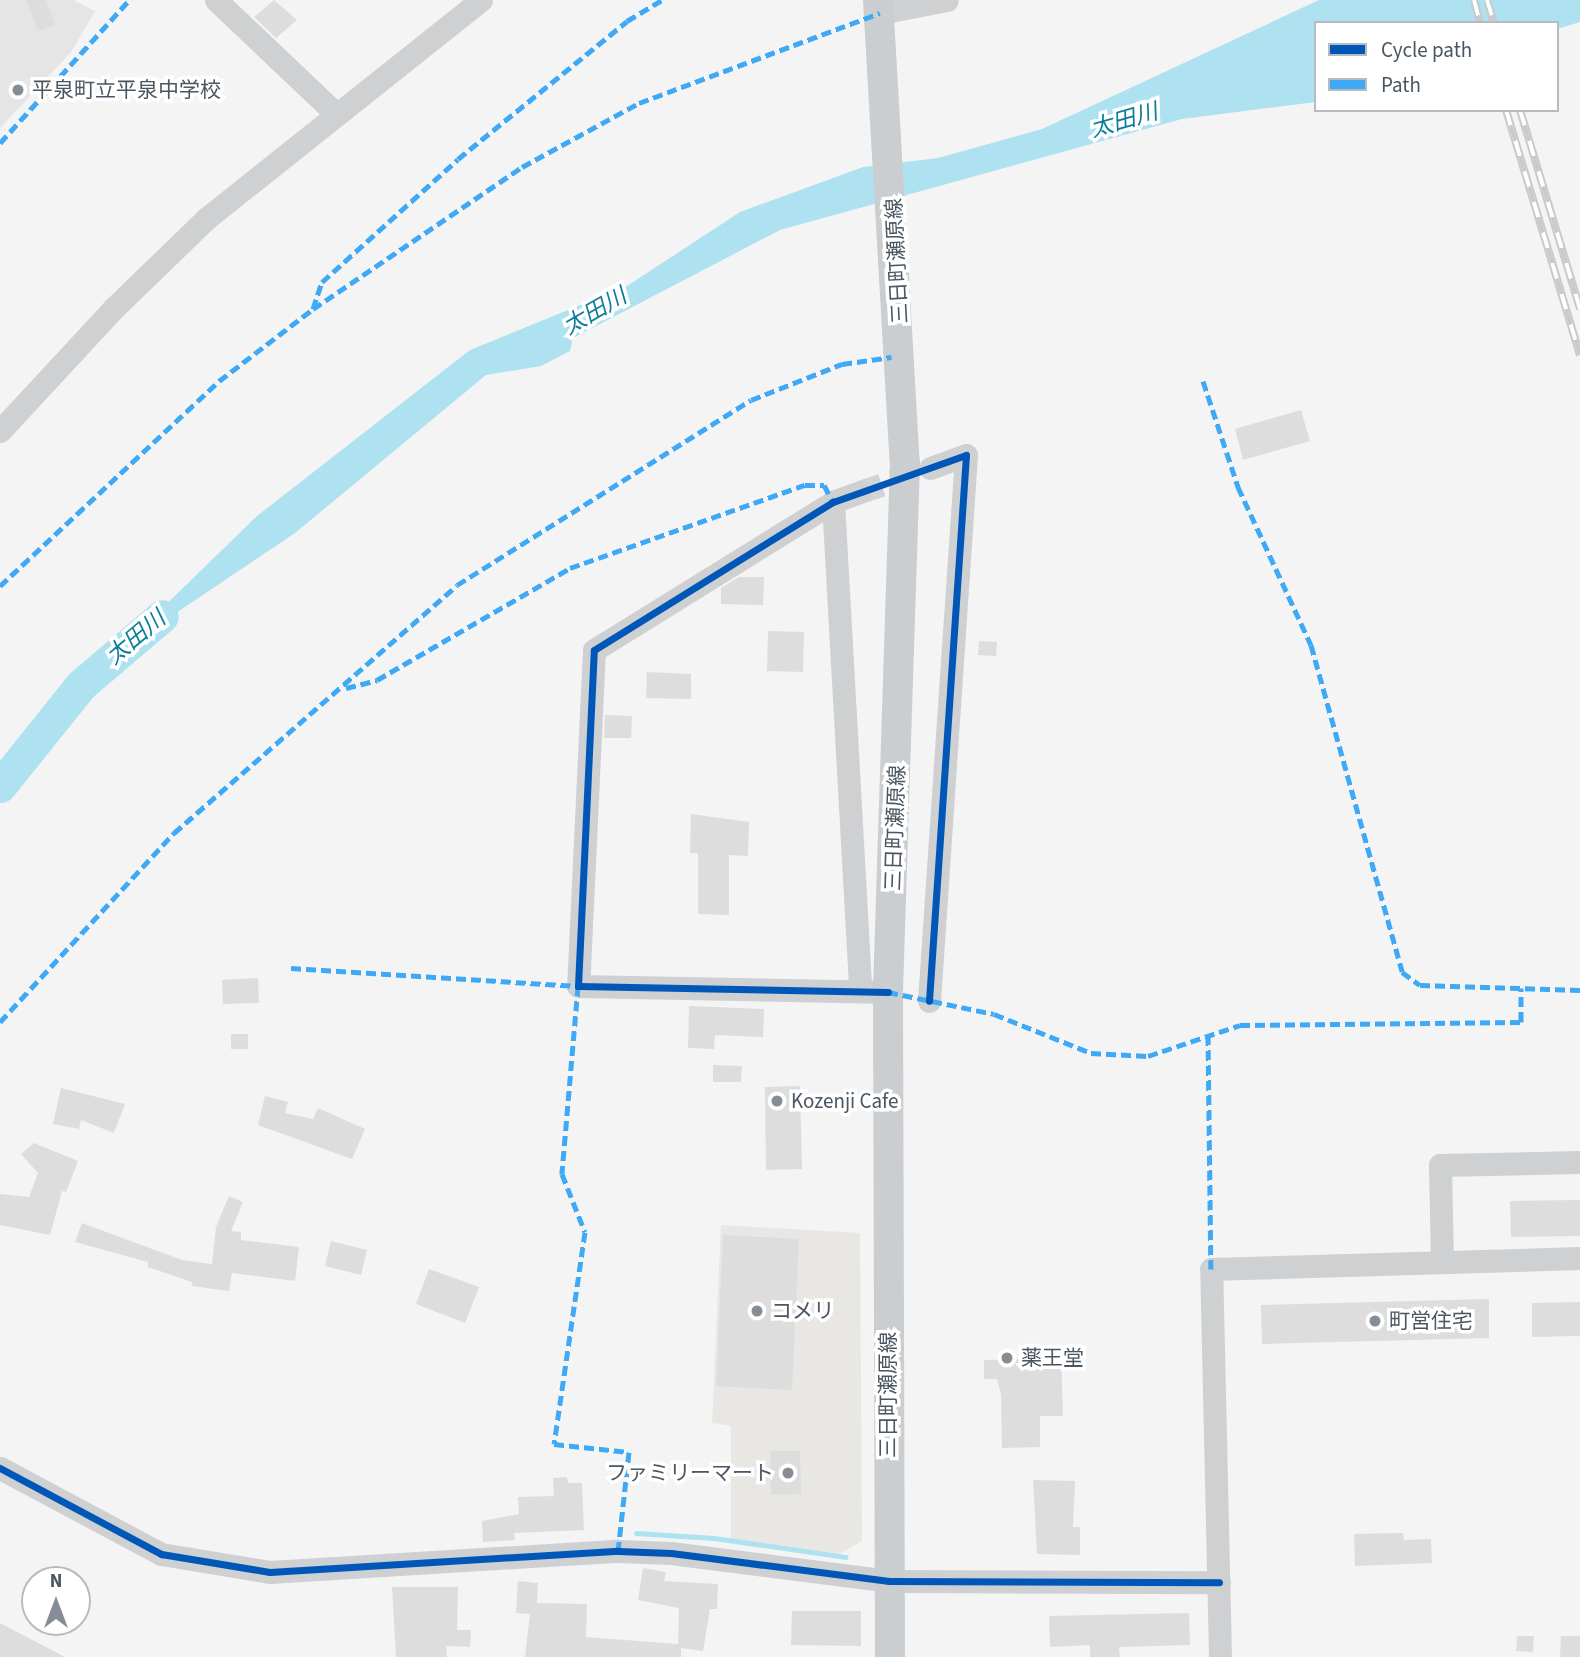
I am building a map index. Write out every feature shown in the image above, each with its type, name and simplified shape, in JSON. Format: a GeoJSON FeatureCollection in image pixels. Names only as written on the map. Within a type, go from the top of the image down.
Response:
{"type":"FeatureCollection","features":[{"type":"Feature","properties":{"kind":"main road","name":"三日町瀬原線"},"geometry":{"type":"LineString","coordinates":[[880,18],[901,329],[905,462],[874,990],[890,1657]]}},
{"type":"Feature","properties":{"kind":"street"},"geometry":{"type":"LineString","coordinates":[[216,0],[336,114]]}},
{"type":"Feature","properties":{"kind":"street"},"geometry":{"type":"LineString","coordinates":[[0,431],[114,308],[207,218],[481,0]]}},
{"type":"Feature","properties":{"kind":"street"},"geometry":{"type":"LineString","coordinates":[[880,18],[947,0]]}},
{"type":"Feature","properties":{"kind":"street"},"geometry":{"type":"LineString","coordinates":[[929,1001],[966,455],[930,468]]}},
{"type":"Feature","properties":{"kind":"street"},"geometry":{"type":"LineString","coordinates":[[833,502],[874,990],[578,986],[594,650],[833,502],[860,492]]}},
{"type":"Feature","properties":{"kind":"street"},"geometry":{"type":"LineString","coordinates":[[1442,1262],[1440,1165],[1580,1162]]}},
{"type":"Feature","properties":{"kind":"street"},"geometry":{"type":"LineString","coordinates":[[1220,1657],[1211,1269],[1580,1258]]}},
{"type":"Feature","properties":{"kind":"street"},"geometry":{"type":"LineString","coordinates":[[0,1468],[161,1554],[270,1572],[618,1552],[671,1553],[889,1581],[1219,1582]]}},
{"type":"Feature","properties":{"kind":"shaded area","name":"平泉町立平泉中学校"},"geometry":{"type":"Polygon","coordinates":[[[0,0],[73,0],[95,11],[71,52],[0,128],[0,0]]]}},
{"type":"Feature","properties":{"kind":"shaded area"},"geometry":{"type":"Polygon","coordinates":[[[721,1225],[860,1233],[862,1541],[840,1554],[731,1539],[731,1426],[712,1423],[721,1225]]]}},
{"type":"Feature","properties":{"kind":"water"},"geometry":{"type":"Polygon","coordinates":[[[1319,0],[1580,0],[1580,22],[1559,28],[1559,21],[1314,21],[1314,102],[1182,119],[780,230],[573,338],[570,351],[541,366],[486,375],[295,533],[115,654],[257,516],[470,350],[627,286],[740,212],[863,167],[938,158],[1042,129],[1319,0]]]}},
{"type":"Feature","properties":{"kind":"building"},"geometry":{"type":"Polygon","coordinates":[[[26,0],[46,0],[55,25],[38,31],[26,0]]]}},
{"type":"Feature","properties":{"kind":"building"},"geometry":{"type":"Polygon","coordinates":[[[274,0],[297,20],[276,38],[254,17],[274,0]]]}},
{"type":"Feature","properties":{"kind":"building"},"geometry":{"type":"Polygon","coordinates":[[[1301,410],[1310,441],[1243,460],[1235,429],[1301,410]]]}},
{"type":"Feature","properties":{"kind":"building"},"geometry":{"type":"Polygon","coordinates":[[[739,577],[764,577],[763,605],[721,604],[721,588],[739,577]]]}},
{"type":"Feature","properties":{"kind":"building"},"geometry":{"type":"Polygon","coordinates":[[[768,631],[804,632],[803,672],[767,671],[768,631]]]}},
{"type":"Feature","properties":{"kind":"building"},"geometry":{"type":"Polygon","coordinates":[[[979,641],[997,642],[996,656],[978,655],[979,641]]]}},
{"type":"Feature","properties":{"kind":"building"},"geometry":{"type":"Polygon","coordinates":[[[647,672],[691,674],[691,699],[646,698],[647,672]]]}},
{"type":"Feature","properties":{"kind":"building"},"geometry":{"type":"Polygon","coordinates":[[[605,715],[632,716],[631,738],[604,738],[605,715]]]}},
{"type":"Feature","properties":{"kind":"building"},"geometry":{"type":"Polygon","coordinates":[[[691,814],[749,822],[748,856],[729,855],[729,915],[698,914],[698,853],[690,853],[691,814]]]}},
{"type":"Feature","properties":{"kind":"building"},"geometry":{"type":"Polygon","coordinates":[[[258,978],[259,1003],[223,1004],[222,980],[258,978]]]}},
{"type":"Feature","properties":{"kind":"building"},"geometry":{"type":"Polygon","coordinates":[[[689,1006],[764,1009],[763,1037],[715,1035],[714,1049],[688,1048],[689,1006]]]}},
{"type":"Feature","properties":{"kind":"building"},"geometry":{"type":"Polygon","coordinates":[[[231,1034],[248,1034],[248,1049],[231,1049],[231,1034]]]}},
{"type":"Feature","properties":{"kind":"building"},"geometry":{"type":"Polygon","coordinates":[[[713,1065],[742,1066],[741,1082],[713,1082],[713,1065]]]}},
{"type":"Feature","properties":{"kind":"building"},"geometry":{"type":"Polygon","coordinates":[[[800,1086],[802,1169],[766,1170],[765,1087],[800,1086]]]}},
{"type":"Feature","properties":{"kind":"building"},"geometry":{"type":"Polygon","coordinates":[[[61,1088],[125,1104],[114,1133],[81,1120],[79,1129],[53,1124],[61,1088]]]}},
{"type":"Feature","properties":{"kind":"building"},"geometry":{"type":"Polygon","coordinates":[[[265,1096],[288,1102],[285,1113],[313,1119],[318,1108],[365,1129],[352,1159],[258,1125],[265,1096]]]}},
{"type":"Feature","properties":{"kind":"building"},"geometry":{"type":"Polygon","coordinates":[[[34,1143],[78,1161],[66,1192],[62,1191],[50,1235],[0,1225],[0,1194],[29,1197],[38,1173],[21,1154],[34,1143]]]}},
{"type":"Feature","properties":{"kind":"building"},"geometry":{"type":"Polygon","coordinates":[[[229,1196],[243,1202],[231,1231],[241,1232],[241,1240],[299,1247],[295,1281],[232,1273],[229,1291],[192,1286],[192,1282],[148,1267],[148,1262],[75,1242],[82,1223],[182,1260],[212,1264],[216,1227],[229,1196]]]}},
{"type":"Feature","properties":{"kind":"building"},"geometry":{"type":"Polygon","coordinates":[[[1580,1200],[1580,1236],[1511,1237],[1510,1201],[1580,1200]]]}},
{"type":"Feature","properties":{"kind":"building"},"geometry":{"type":"Polygon","coordinates":[[[723,1235],[799,1239],[792,1390],[716,1386],[723,1235]]]}},
{"type":"Feature","properties":{"kind":"building"},"geometry":{"type":"Polygon","coordinates":[[[331,1241],[367,1250],[361,1275],[325,1266],[331,1241]]]}},
{"type":"Feature","properties":{"kind":"building"},"geometry":{"type":"Polygon","coordinates":[[[429,1269],[479,1287],[465,1323],[416,1304],[429,1269]]]}},
{"type":"Feature","properties":{"kind":"building","name":"町営住宅"},"geometry":{"type":"Polygon","coordinates":[[[1489,1299],[1489,1338],[1262,1344],[1261,1305],[1489,1299]]]}},
{"type":"Feature","properties":{"kind":"building","name":"町営住宅"},"geometry":{"type":"Polygon","coordinates":[[[1580,1302],[1580,1336],[1532,1337],[1532,1303],[1580,1302]]]}},
{"type":"Feature","properties":{"kind":"building"},"geometry":{"type":"Polygon","coordinates":[[[1039,1351],[1061,1351],[1063,1416],[1040,1416],[1040,1447],[1002,1448],[1001,1395],[997,1379],[984,1379],[984,1360],[1039,1359],[1039,1351]]]}},
{"type":"Feature","properties":{"kind":"building"},"geometry":{"type":"Polygon","coordinates":[[[770,1451],[800,1451],[801,1494],[771,1495],[770,1451]]]}},
{"type":"Feature","properties":{"kind":"building"},"geometry":{"type":"Polygon","coordinates":[[[567,1477],[568,1483],[582,1483],[584,1530],[514,1533],[515,1540],[483,1542],[482,1521],[519,1514],[518,1497],[554,1496],[553,1478],[567,1477]]]}},
{"type":"Feature","properties":{"kind":"building"},"geometry":{"type":"Polygon","coordinates":[[[1033,1480],[1075,1481],[1073,1527],[1080,1527],[1080,1555],[1037,1554],[1033,1480]]]}},
{"type":"Feature","properties":{"kind":"building"},"geometry":{"type":"Polygon","coordinates":[[[1403,1533],[1404,1540],[1431,1539],[1432,1563],[1355,1566],[1354,1534],[1403,1533]]]}},
{"type":"Feature","properties":{"kind":"building"},"geometry":{"type":"Polygon","coordinates":[[[643,1568],[666,1572],[664,1581],[718,1584],[717,1609],[710,1609],[703,1651],[681,1648],[681,1657],[525,1657],[530,1614],[516,1613],[518,1581],[538,1583],[537,1603],[587,1604],[586,1637],[678,1644],[679,1608],[638,1600],[643,1568]]]}},
{"type":"Feature","properties":{"kind":"building"},"geometry":{"type":"Polygon","coordinates":[[[392,1587],[458,1587],[457,1630],[471,1630],[470,1647],[446,1646],[447,1657],[396,1657],[392,1587]]]}},
{"type":"Feature","properties":{"kind":"building"},"geometry":{"type":"Polygon","coordinates":[[[792,1611],[861,1611],[861,1646],[791,1645],[792,1611]]]}},
{"type":"Feature","properties":{"kind":"building"},"geometry":{"type":"Polygon","coordinates":[[[1189,1613],[1190,1645],[1119,1647],[1120,1657],[1090,1657],[1090,1645],[1050,1647],[1049,1616],[1189,1613]]]}},
{"type":"Feature","properties":{"kind":"building"},"geometry":{"type":"Polygon","coordinates":[[[0,1623],[65,1657],[0,1657],[0,1623]]]}},
{"type":"Feature","properties":{"kind":"building"},"geometry":{"type":"Polygon","coordinates":[[[1517,1636],[1534,1636],[1533,1652],[1516,1651],[1517,1636]]]}},
{"type":"Feature","properties":{"kind":"building"},"geometry":{"type":"Polygon","coordinates":[[[1561,1636],[1580,1636],[1580,1657],[1560,1657],[1561,1636]]]}},
{"type":"Feature","properties":{"kind":"waterway","name":"太田川"},"geometry":{"type":"LineString","coordinates":[[0,786],[81,685],[162,616]]}},
{"type":"Feature","properties":{"kind":"waterway"},"geometry":{"type":"LineString","coordinates":[[636,1533],[714,1538],[846,1557]]}},
{"type":"Feature","properties":{"kind":"tunnel"},"geometry":{"type":"LineString","coordinates":[[860,492],[917,473]]}},
{"type":"Feature","properties":{"kind":"railway"},"geometry":{"type":"LineString","coordinates":[[1474,0],[1479,21]]}},
{"type":"Feature","properties":{"kind":"railway"},"geometry":{"type":"LineString","coordinates":[[1487,0],[1493,21]]}},
{"type":"Feature","properties":{"kind":"railway"},"geometry":{"type":"LineString","coordinates":[[1507,112],[1580,355]]}},
{"type":"Feature","properties":{"kind":"railway"},"geometry":{"type":"LineString","coordinates":[[1521,112],[1580,309]]}},
{"type":"Feature","properties":{"kind":"marked path"},"geometry":{"type":"LineString","coordinates":[[0,143],[129,0]]}},
{"type":"Feature","properties":{"kind":"marked path"},"geometry":{"type":"LineString","coordinates":[[313,309],[322,282],[458,159],[627,21],[662,0]]}},
{"type":"Feature","properties":{"kind":"marked path"},"geometry":{"type":"LineString","coordinates":[[0,586],[219,381],[313,309],[522,167],[639,103],[880,13]]}},
{"type":"Feature","properties":{"kind":"marked path"},"geometry":{"type":"LineString","coordinates":[[0,1022],[174,833],[457,585],[751,400],[842,364],[892,357]]}},
{"type":"Feature","properties":{"kind":"marked path"},"geometry":{"type":"LineString","coordinates":[[1203,381],[1238,487],[1311,645],[1402,972],[1420,985],[1580,990]]}},
{"type":"Feature","properties":{"kind":"marked path"},"geometry":{"type":"LineString","coordinates":[[346,688],[377,680],[570,568],[805,485],[824,485],[833,502]]}},
{"type":"Feature","properties":{"kind":"marked path"},"geometry":{"type":"LineString","coordinates":[[291,968],[578,986],[562,1174],[585,1232],[554,1444],[629,1452],[618,1551]]}},
{"type":"Feature","properties":{"kind":"marked path"},"geometry":{"type":"LineString","coordinates":[[888,992],[994,1014],[1091,1053],[1148,1056],[1240,1025],[1521,1022],[1521,988]]}},
{"type":"Feature","properties":{"kind":"marked path"},"geometry":{"type":"LineString","coordinates":[[1208,1035],[1211,1269]]}},
{"type":"Feature","properties":{"kind":"cycle path"},"geometry":{"type":"LineString","coordinates":[[888,992],[578,986],[594,650],[833,502],[966,455],[929,1001]]}},
{"type":"Feature","properties":{"kind":"cycle path"},"geometry":{"type":"LineString","coordinates":[[0,1468],[161,1554],[270,1572],[618,1551],[671,1553],[889,1581],[1219,1582]]}},
{"type":"Feature","properties":{"kind":"place","name":"平泉町立平泉中学校"},"geometry":{"type":"Point","coordinates":[18,90]}},
{"type":"Feature","properties":{"kind":"place","name":"Kozenji Cafe"},"geometry":{"type":"Point","coordinates":[777,1101]}},
{"type":"Feature","properties":{"kind":"place","name":"コメリ"},"geometry":{"type":"Point","coordinates":[757,1311]}},
{"type":"Feature","properties":{"kind":"place","name":"町営住宅"},"geometry":{"type":"Point","coordinates":[1375,1321]}},
{"type":"Feature","properties":{"kind":"place","name":"薬王堂"},"geometry":{"type":"Point","coordinates":[1007,1358]}},
{"type":"Feature","properties":{"kind":"place","name":"ファミリーマート"},"geometry":{"type":"Point","coordinates":[788,1473]}}]}
